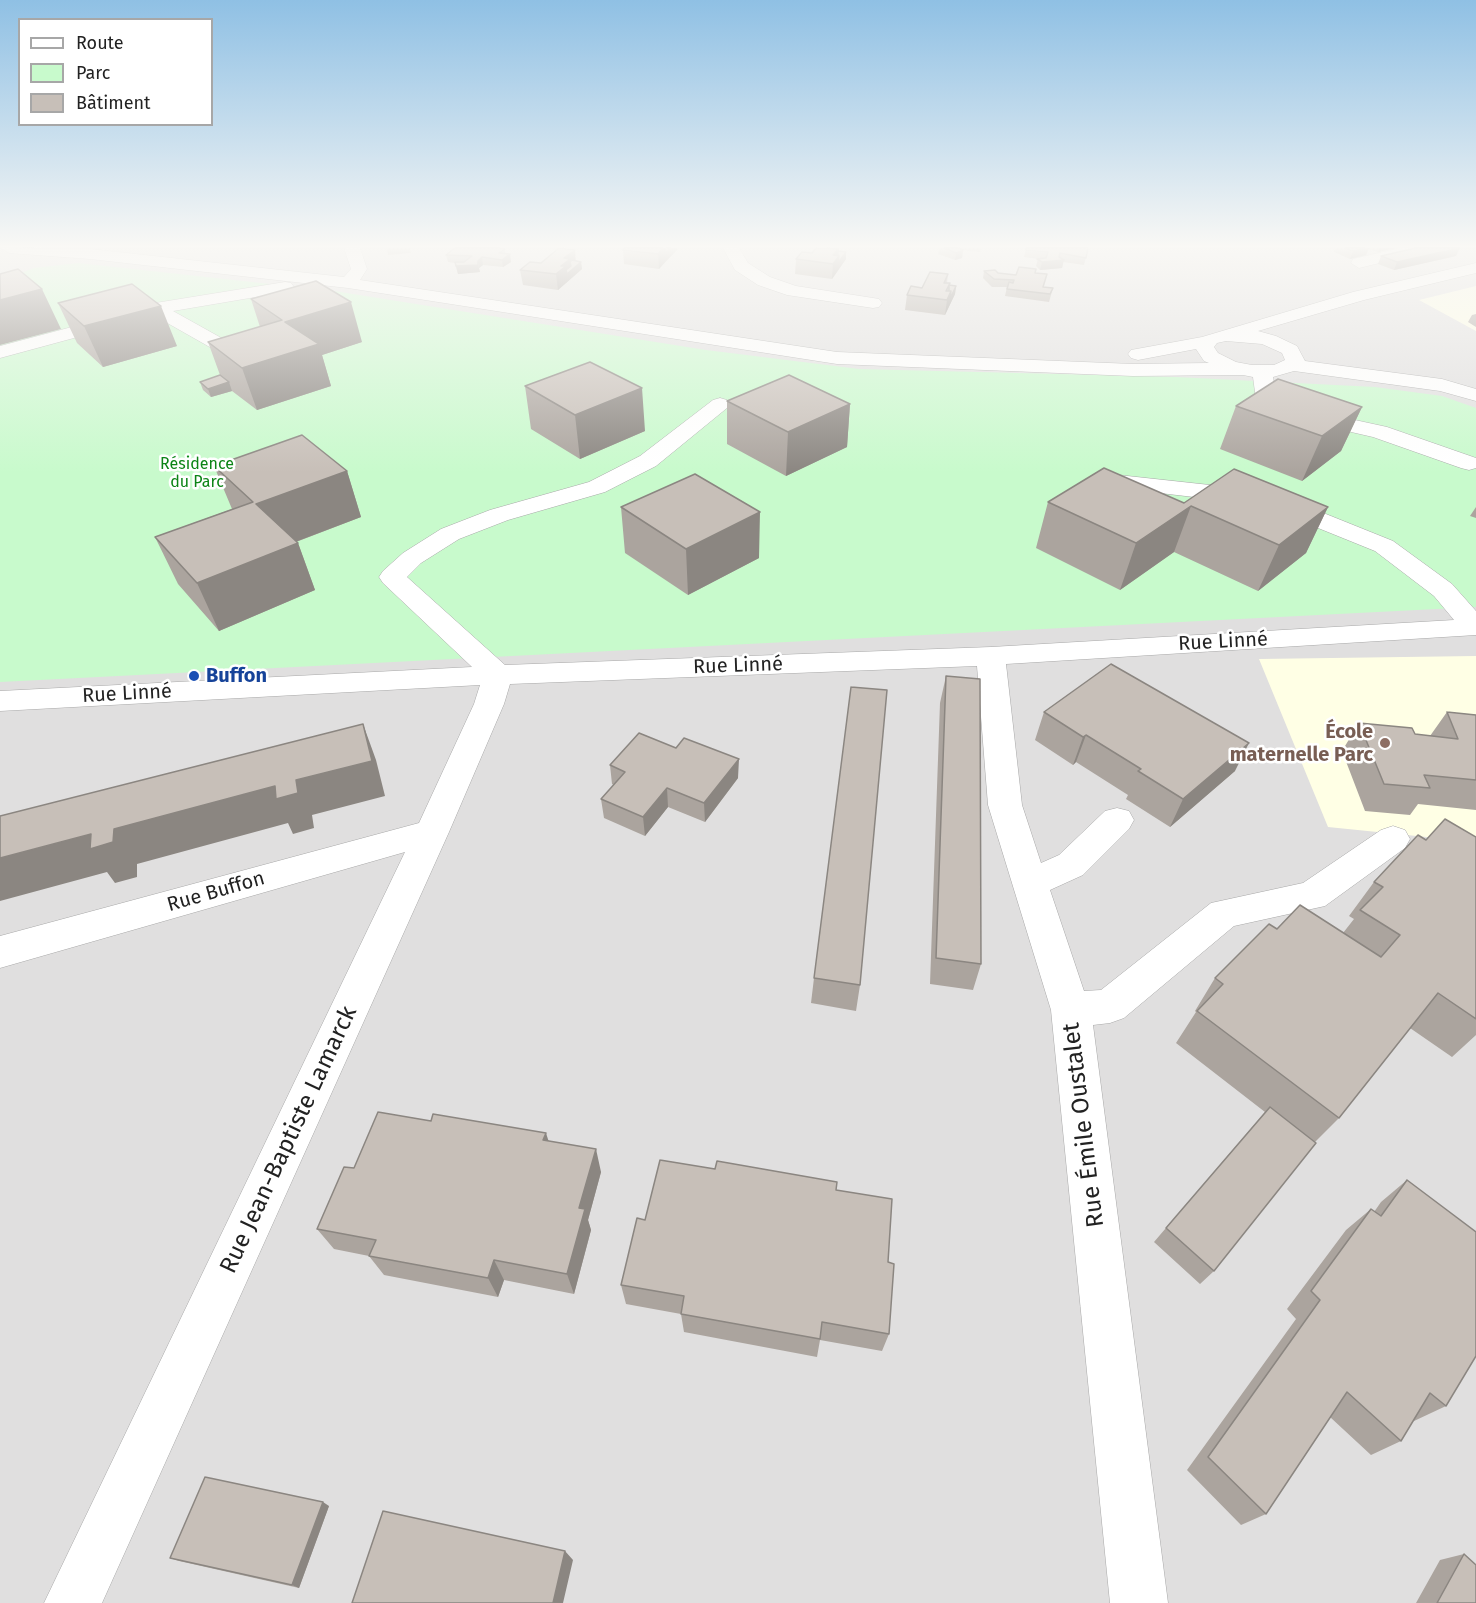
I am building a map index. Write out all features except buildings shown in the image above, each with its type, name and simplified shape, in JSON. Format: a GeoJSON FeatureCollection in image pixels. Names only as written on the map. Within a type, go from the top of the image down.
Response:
{"type":"FeatureCollection","features":[{"type":"Feature","properties":{"kind":"street"},"geometry":{"type":"LineString","coordinates":[[0,352],[110,323]]}},
{"type":"Feature","properties":{"kind":"street"},"geometry":{"type":"LineString","coordinates":[[181,323],[253,363]]}},
{"type":"Feature","properties":{"kind":"street"},"geometry":{"type":"LineString","coordinates":[[608,323],[837,358],[1133,370],[1274,371],[1291,358],[1311,323]]}},
{"type":"Feature","properties":{"kind":"street"},"geometry":{"type":"LineString","coordinates":[[999,366],[1120,357],[1206,342],[1267,323]]}},
{"type":"Feature","properties":{"kind":"street"},"geometry":{"type":"LineString","coordinates":[[1226,335],[1254,336],[1281,345],[1291,358],[1442,385],[1476,395]]}},
{"type":"Feature","properties":{"kind":"street"},"geometry":{"type":"LineString","coordinates":[[1206,342],[1204,347],[1211,357],[1252,370],[1265,381],[1267,407],[1378,432],[1469,463]]}},
{"type":"Feature","properties":{"kind":"street"},"geometry":{"type":"LineString","coordinates":[[498,675],[392,577],[411,558],[450,534],[499,515],[597,487],[648,461],[720,404]]}},
{"type":"Feature","properties":{"kind":"street"},"geometry":{"type":"LineString","coordinates":[[1100,480],[1228,494],[1288,507],[1384,546],[1443,590],[1475,627]]}},
{"type":"Feature","properties":{"kind":"street","name":"Rue Linné"},"geometry":{"type":"LineString","coordinates":[[0,701],[498,675],[991,656],[1475,627]]}},
{"type":"Feature","properties":{"kind":"street","name":"Rue Émile Oustalet"},"geometry":{"type":"LineString","coordinates":[[991,656],[1005,805],[1071,1010],[1140,1603]]}},
{"type":"Feature","properties":{"kind":"street","name":"Rue Jean-Baptiste Lamarck"},"geometry":{"type":"LineString","coordinates":[[73,1603],[432,832],[489,704],[498,675]]}},
{"type":"Feature","properties":{"kind":"street"},"geometry":{"type":"LineString","coordinates":[[1030,883],[1071,865],[1118,820]]}},
{"type":"Feature","properties":{"kind":"street","name":"Rue Buffon"},"geometry":{"type":"LineString","coordinates":[[0,952],[432,832]]}},
{"type":"Feature","properties":{"kind":"street"},"geometry":{"type":"LineString","coordinates":[[1071,1010],[1110,1006],[1224,913],[1312,896],[1393,839]]}},
{"type":"Feature","properties":{"kind":"shaded area"},"geometry":{"type":"Polygon","coordinates":[[[0,323],[1476,323],[1476,1603],[0,1603],[0,323]]]}},
{"type":"Feature","properties":{"kind":"shaded area"},"geometry":{"type":"Polygon","coordinates":[[[1461,323],[1476,323],[1476,331],[1461,323]]]}},
{"type":"Feature","properties":{"kind":"shaded area","name":"École maternelle Parc"},"geometry":{"type":"Polygon","coordinates":[[[1476,656],[1476,842],[1328,827],[1259,659],[1476,656]]]}},
{"type":"Feature","properties":{"kind":"green space","name":"Résidence du Parc"},"geometry":{"type":"Polygon","coordinates":[[[0,323],[535,323],[706,350],[859,369],[1176,377],[1375,387],[1442,396],[1476,408],[1476,607],[0,682],[0,323]]]}},
{"type":"Feature","properties":{"kind":"place","name":"Buffon"},"geometry":{"type":"Point","coordinates":[194,676]}},
{"type":"Feature","properties":{"kind":"place","name":"École maternelle Parc"},"geometry":{"type":"Point","coordinates":[1385,743]}}]}
